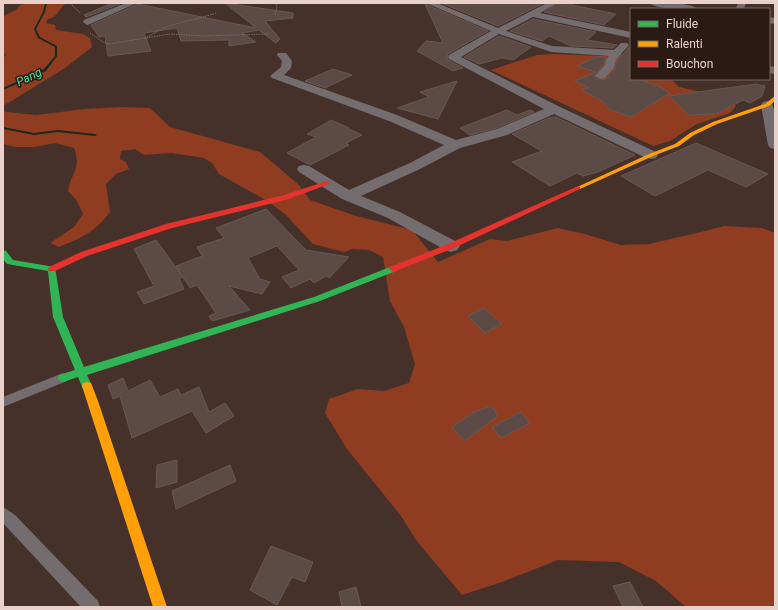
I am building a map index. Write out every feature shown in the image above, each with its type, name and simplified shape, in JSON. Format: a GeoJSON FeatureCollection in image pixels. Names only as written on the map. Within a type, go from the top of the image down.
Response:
{"type":"FeatureCollection","features":[{"type":"Feature","properties":{"kind":"street"},"geometry":{"type":"LineString","coordinates":[[87,22],[133,3]]}},
{"type":"Feature","properties":{"kind":"street"},"geometry":{"type":"LineString","coordinates":[[430,3],[498,31],[550,49],[618,53]]}},
{"type":"Feature","properties":{"kind":"street"},"geometry":{"type":"LineString","coordinates":[[553,3],[453,56],[554,109],[651,155]]}},
{"type":"Feature","properties":{"kind":"street"},"geometry":{"type":"LineString","coordinates":[[652,3],[687,8]]}},
{"type":"Feature","properties":{"kind":"street"},"geometry":{"type":"LineString","coordinates":[[449,10],[462,5]]}},
{"type":"Feature","properties":{"kind":"street"},"geometry":{"type":"LineString","coordinates":[[532,14],[630,33],[625,44],[611,60],[610,66],[601,76]]}},
{"type":"Feature","properties":{"kind":"street"},"geometry":{"type":"LineString","coordinates":[[282,55],[287,61],[286,68],[276,76],[393,118],[455,145]]}},
{"type":"Feature","properties":{"kind":"street"},"geometry":{"type":"LineString","coordinates":[[63,378],[317,299],[451,246],[651,155],[677,145],[692,134],[715,123],[771,102],[775,145]]}},
{"type":"Feature","properties":{"kind":"street"},"geometry":{"type":"LineString","coordinates":[[348,196],[415,166],[455,145],[502,132],[554,109]]}},
{"type":"Feature","properties":{"kind":"street"},"geometry":{"type":"LineString","coordinates":[[304,169],[348,196],[394,215],[451,246]]}},
{"type":"Feature","properties":{"kind":"street"},"geometry":{"type":"LineString","coordinates":[[3,253],[10,262],[52,269],[84,254],[169,226],[286,197],[327,183]]}},
{"type":"Feature","properties":{"kind":"street"},"geometry":{"type":"LineString","coordinates":[[52,269],[58,317],[94,401],[160,607]]}},
{"type":"Feature","properties":{"kind":"lane"},"geometry":{"type":"LineString","coordinates":[[3,402],[63,378]]}},
{"type":"Feature","properties":{"kind":"lane"},"geometry":{"type":"LineString","coordinates":[[3,514],[92,607]]}},
{"type":"Feature","properties":{"kind":"path"},"geometry":{"type":"LineString","coordinates":[[3,4],[8,3]]}},
{"type":"Feature","properties":{"kind":"path"},"geometry":{"type":"LineString","coordinates":[[274,15],[277,7],[276,3]]}},
{"type":"Feature","properties":{"kind":"path"},"geometry":{"type":"LineString","coordinates":[[145,39],[150,33],[170,24],[216,14]]}},
{"type":"Feature","properties":{"kind":"path"},"geometry":{"type":"LineString","coordinates":[[87,22],[85,27],[95,37],[103,42],[117,43],[170,34],[204,36],[269,34]]}},
{"type":"Feature","properties":{"kind":"shaded area"},"geometry":{"type":"Polygon","coordinates":[[[27,3],[66,3],[55,16],[48,19],[46,23],[55,25],[56,30],[83,34],[90,38],[92,47],[65,68],[3,106],[3,58],[6,54],[3,54],[3,16],[16,10],[20,5],[27,3]]]}},
{"type":"Feature","properties":{"kind":"shaded area"},"geometry":{"type":"Polygon","coordinates":[[[556,54],[603,56],[624,54],[630,80],[672,80],[679,87],[715,95],[736,106],[730,113],[697,124],[670,141],[653,146],[491,70],[537,55],[556,54]]]}},
{"type":"Feature","properties":{"kind":"shaded area"},"geometry":{"type":"Polygon","coordinates":[[[121,107],[150,108],[170,127],[260,152],[298,184],[310,200],[356,216],[412,230],[438,262],[490,239],[507,241],[558,228],[585,234],[621,245],[649,244],[724,226],[762,228],[775,233],[775,607],[686,607],[656,581],[619,562],[558,560],[502,582],[462,595],[416,540],[401,516],[347,449],[325,413],[329,399],[358,389],[384,391],[409,383],[415,364],[404,327],[390,301],[383,257],[369,250],[352,249],[344,252],[313,244],[286,215],[269,202],[219,174],[212,163],[204,158],[172,153],[144,155],[135,149],[121,151],[120,159],[126,162],[129,169],[116,174],[106,184],[110,212],[99,225],[87,234],[59,247],[50,243],[74,227],[83,214],[77,201],[68,191],[77,162],[74,148],[55,143],[35,147],[16,147],[3,144],[3,110],[6,112],[36,115],[85,109],[121,107]]]}},
{"type":"Feature","properties":{"kind":"building"},"geometry":{"type":"Polygon","coordinates":[[[112,3],[122,3],[86,17],[84,15],[112,3]]]}},
{"type":"Feature","properties":{"kind":"building"},"geometry":{"type":"Polygon","coordinates":[[[225,3],[293,13],[293,18],[265,21],[280,39],[276,43],[259,30],[242,33],[256,42],[229,46],[229,40],[181,41],[177,28],[144,33],[151,51],[108,56],[105,36],[99,37],[91,25],[138,4],[256,28],[225,3]]]}},
{"type":"Feature","properties":{"kind":"building"},"geometry":{"type":"Polygon","coordinates":[[[441,3],[544,3],[498,26],[441,3]]]}},
{"type":"Feature","properties":{"kind":"building"},"geometry":{"type":"Polygon","coordinates":[[[558,3],[572,3],[572,5],[616,14],[604,25],[544,12],[558,3]]]}},
{"type":"Feature","properties":{"kind":"building"},"geometry":{"type":"Polygon","coordinates":[[[425,4],[488,31],[448,54],[448,60],[463,68],[453,71],[417,51],[426,41],[443,43],[425,4]]]}},
{"type":"Feature","properties":{"kind":"building"},"geometry":{"type":"Polygon","coordinates":[[[533,19],[596,32],[587,40],[617,45],[613,48],[571,46],[549,36],[542,41],[510,31],[533,19]]]}},
{"type":"Feature","properties":{"kind":"building"},"geometry":{"type":"Polygon","coordinates":[[[499,36],[531,47],[513,60],[502,58],[479,64],[464,57],[499,36]]]}},
{"type":"Feature","properties":{"kind":"building"},"geometry":{"type":"Polygon","coordinates":[[[630,46],[630,80],[641,80],[657,85],[670,93],[631,117],[609,109],[602,101],[582,90],[589,88],[575,81],[596,72],[577,66],[596,57],[606,57],[604,64],[594,76],[600,80],[606,79],[615,69],[617,61],[630,46]]]}},
{"type":"Feature","properties":{"kind":"building"},"geometry":{"type":"Polygon","coordinates":[[[333,69],[352,75],[325,88],[305,81],[333,69]]]}},
{"type":"Feature","properties":{"kind":"building"},"geometry":{"type":"Polygon","coordinates":[[[457,81],[438,119],[397,108],[429,97],[420,92],[457,81]]]}},
{"type":"Feature","properties":{"kind":"building"},"geometry":{"type":"Polygon","coordinates":[[[756,84],[765,86],[762,96],[750,103],[743,100],[716,114],[688,115],[669,96],[756,84]]]}},
{"type":"Feature","properties":{"kind":"building"},"geometry":{"type":"Polygon","coordinates":[[[507,110],[517,115],[530,110],[534,112],[497,128],[470,135],[460,128],[507,110]]]}},
{"type":"Feature","properties":{"kind":"building"},"geometry":{"type":"Polygon","coordinates":[[[556,117],[635,155],[598,172],[583,176],[577,173],[550,186],[512,162],[542,151],[512,134],[549,118],[556,117]]]}},
{"type":"Feature","properties":{"kind":"building"},"geometry":{"type":"Polygon","coordinates":[[[331,120],[362,135],[346,143],[349,145],[310,165],[287,153],[316,137],[307,134],[331,120]]]}},
{"type":"Feature","properties":{"kind":"building"},"geometry":{"type":"Polygon","coordinates":[[[696,143],[768,174],[746,187],[708,170],[655,196],[621,176],[696,143]]]}},
{"type":"Feature","properties":{"kind":"building"},"geometry":{"type":"Polygon","coordinates":[[[266,209],[306,250],[349,257],[329,278],[326,276],[314,283],[310,279],[291,288],[282,277],[299,270],[277,246],[248,258],[260,279],[270,282],[262,294],[229,286],[250,310],[212,321],[209,316],[216,313],[197,285],[190,288],[176,266],[202,256],[197,247],[224,238],[216,228],[266,209]]]}},
{"type":"Feature","properties":{"kind":"building"},"geometry":{"type":"Polygon","coordinates":[[[156,240],[183,277],[179,278],[184,289],[144,304],[137,292],[154,286],[134,249],[156,240]]]}},
{"type":"Feature","properties":{"kind":"building"},"geometry":{"type":"Polygon","coordinates":[[[484,308],[502,324],[485,333],[468,316],[484,308]]]}},
{"type":"Feature","properties":{"kind":"building"},"geometry":{"type":"Polygon","coordinates":[[[123,378],[128,391],[150,380],[160,397],[178,389],[181,395],[199,387],[209,412],[225,403],[234,416],[206,433],[192,411],[132,438],[120,396],[113,399],[108,385],[123,378]]]}},
{"type":"Feature","properties":{"kind":"building"},"geometry":{"type":"Polygon","coordinates":[[[492,406],[498,416],[464,441],[452,427],[474,412],[492,406]]]}},
{"type":"Feature","properties":{"kind":"building"},"geometry":{"type":"Polygon","coordinates":[[[521,412],[530,423],[501,438],[492,427],[521,412]]]}},
{"type":"Feature","properties":{"kind":"building"},"geometry":{"type":"Polygon","coordinates":[[[177,460],[177,482],[156,488],[157,465],[177,460]]]}},
{"type":"Feature","properties":{"kind":"building"},"geometry":{"type":"Polygon","coordinates":[[[230,465],[236,481],[176,509],[172,491],[230,465]]]}},
{"type":"Feature","properties":{"kind":"building"},"geometry":{"type":"Polygon","coordinates":[[[271,546],[313,562],[305,582],[292,577],[277,605],[250,590],[271,546]]]}},
{"type":"Feature","properties":{"kind":"building"},"geometry":{"type":"Polygon","coordinates":[[[630,582],[643,607],[623,607],[613,586],[630,582]]]}},
{"type":"Feature","properties":{"kind":"building"},"geometry":{"type":"Polygon","coordinates":[[[356,587],[361,607],[342,607],[339,592],[356,587]]]}},
{"type":"Feature","properties":{"kind":"waterway","name":"Pang"},"geometry":{"type":"LineString","coordinates":[[3,89],[45,70],[56,56],[56,47],[39,37],[35,29],[44,12],[46,3]]}},
{"type":"Feature","properties":{"kind":"waterway","name":"Pang"},"geometry":{"type":"LineString","coordinates":[[3,128],[34,134],[58,131],[95,135]]}},
{"type":"Feature","properties":{"kind":"traffic: fast"},"geometry":{"type":"LineString","coordinates":[[3,253],[10,262],[52,269],[58,317],[87,386]]}},
{"type":"Feature","properties":{"kind":"traffic: fast"},"geometry":{"type":"LineString","coordinates":[[63,378],[317,299],[393,269]]}},
{"type":"Feature","properties":{"kind":"traffic: slow"},"geometry":{"type":"LineString","coordinates":[[578,188],[677,145],[692,134],[715,123],[767,105],[775,98]]}},
{"type":"Feature","properties":{"kind":"traffic: slow"},"geometry":{"type":"LineString","coordinates":[[87,386],[160,607]]}},
{"type":"Feature","properties":{"kind":"traffic: jam"},"geometry":{"type":"LineString","coordinates":[[52,269],[84,254],[169,226],[286,197],[327,183]]}},
{"type":"Feature","properties":{"kind":"traffic: jam"},"geometry":{"type":"LineString","coordinates":[[393,269],[451,246],[578,188]]}}]}
